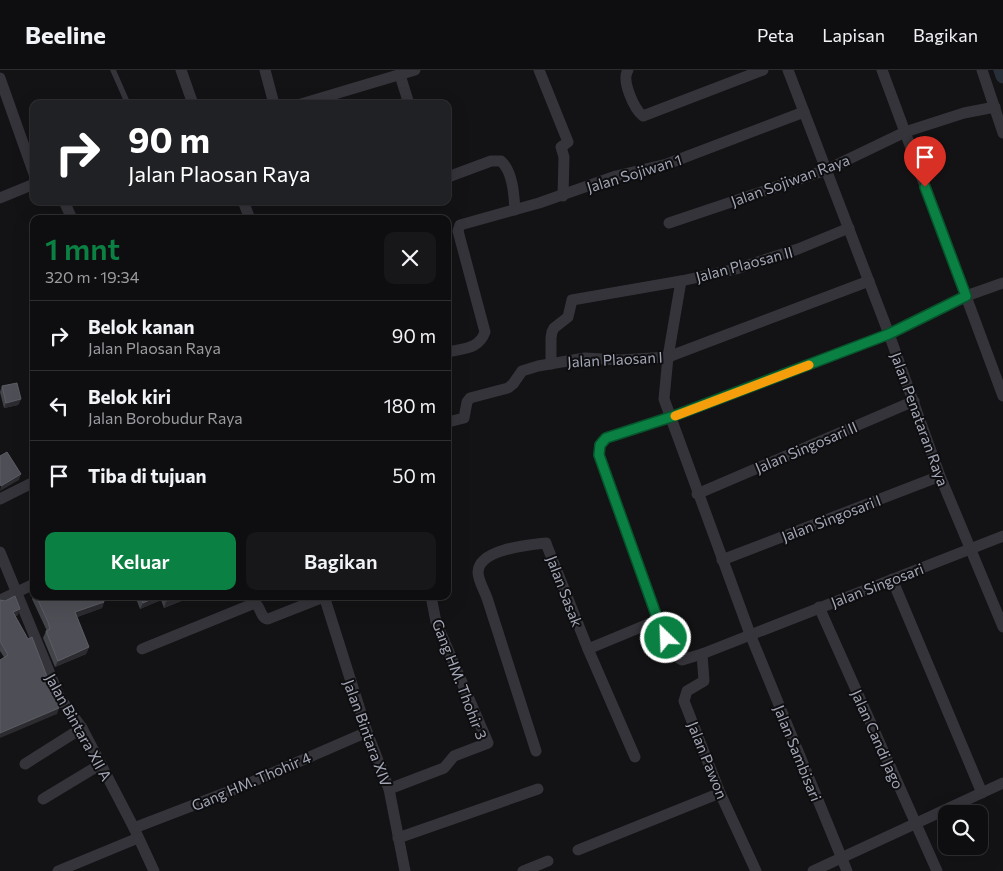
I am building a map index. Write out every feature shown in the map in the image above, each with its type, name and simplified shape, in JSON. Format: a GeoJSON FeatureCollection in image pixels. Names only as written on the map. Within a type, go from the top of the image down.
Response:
{"type":"FeatureCollection","features":[{"type":"Feature","properties":{"kind":"street"},"geometry":{"type":"LineString","coordinates":[[181,70],[192,100]]}},
{"type":"Feature","properties":{"kind":"street"},"geometry":{"type":"LineString","coordinates":[[265,70],[273,100]]}},
{"type":"Feature","properties":{"kind":"street"},"geometry":{"type":"LineString","coordinates":[[315,100],[416,70]]}},
{"type":"Feature","properties":{"kind":"street"},"geometry":{"type":"LineString","coordinates":[[539,70],[568,142],[561,147],[564,157],[562,196]]}},
{"type":"Feature","properties":{"kind":"street"},"geometry":{"type":"LineString","coordinates":[[628,70],[625,80],[636,108],[643,116],[763,70]]}},
{"type":"Feature","properties":{"kind":"street","name":"Jalan Penataran Raya"},"geometry":{"type":"LineString","coordinates":[[788,70],[889,334],[940,476],[1003,627]]}},
{"type":"Feature","properties":{"kind":"street"},"geometry":{"type":"LineString","coordinates":[[882,70],[1003,396]]}},
{"type":"Feature","properties":{"kind":"street"},"geometry":{"type":"LineString","coordinates":[[982,70],[1003,133]]}},
{"type":"Feature","properties":{"kind":"street"},"geometry":{"type":"LineString","coordinates":[[400,75],[408,100]]}},
{"type":"Feature","properties":{"kind":"street"},"geometry":{"type":"LineString","coordinates":[[0,78],[30,163]]}},
{"type":"Feature","properties":{"kind":"street","name":"Jalan Sojiwan Raya"},"geometry":{"type":"LineString","coordinates":[[669,222],[826,170],[905,132],[964,113],[994,107]]}},
{"type":"Feature","properties":{"kind":"street","name":"Jalan Sojiwan 1"},"geometry":{"type":"LineString","coordinates":[[451,351],[476,345],[482,340],[485,332],[458,231],[460,225],[562,196],[616,176],[667,164],[804,112]]}},
{"type":"Feature","properties":{"kind":"street"},"geometry":{"type":"LineString","coordinates":[[451,176],[490,161],[501,161],[507,169],[512,185],[514,210]]}},
{"type":"Feature","properties":{"kind":"street"},"geometry":{"type":"LineString","coordinates":[[0,198],[30,186]]}},
{"type":"Feature","properties":{"kind":"street","name":"Jalan Plaosan II"},"geometry":{"type":"LineString","coordinates":[[697,494],[664,399],[668,357],[681,281],[736,269],[798,249],[848,228]]}},
{"type":"Feature","properties":{"kind":"street"},"geometry":{"type":"LineString","coordinates":[[551,364],[552,332],[568,316],[572,300],[681,281]]}},
{"type":"Feature","properties":{"kind":"street","name":"Jalan Plaosan I"},"geometry":{"type":"LineString","coordinates":[[451,421],[464,418],[467,402],[470,398],[508,388],[514,384],[522,372],[551,364],[585,358],[620,360],[668,357],[869,281]]}},
{"type":"Feature","properties":{"kind":"street"},"geometry":{"type":"LineString","coordinates":[[750,634],[702,654],[682,660],[677,658],[658,620],[599,455],[600,445],[606,438],[671,417],[889,334],[966,296],[1003,283]]}},
{"type":"Feature","properties":{"kind":"street","name":"Jalan Singosari II"},"geometry":{"type":"LineString","coordinates":[[697,494],[914,401]]}},
{"type":"Feature","properties":{"kind":"street","name":"Jalan Singosari I"},"geometry":{"type":"LineString","coordinates":[[722,560],[940,476]]}},
{"type":"Feature","properties":{"kind":"street"},"geometry":{"type":"LineString","coordinates":[[0,499],[30,484]]}},
{"type":"Feature","properties":{"kind":"street","name":"Jalan Sambisari"},"geometry":{"type":"LineString","coordinates":[[697,494],[750,634],[847,871]]}},
{"type":"Feature","properties":{"kind":"street","name":"Jalan Singosari"},"geometry":{"type":"LineString","coordinates":[[750,634],[1003,536]]}},
{"type":"Feature","properties":{"kind":"street","name":"Jalan Sasak"},"geometry":{"type":"LineString","coordinates":[[536,751],[478,575],[478,567],[483,560],[502,550],[530,544],[546,543],[588,649]]}},
{"type":"Feature","properties":{"kind":"street","name":"Jalan Bintara XII A"},"geometry":{"type":"LineString","coordinates":[[0,552],[60,698],[82,728],[154,871]]}},
{"type":"Feature","properties":{"kind":"street"},"geometry":{"type":"LineString","coordinates":[[892,579],[982,793]]}},
{"type":"Feature","properties":{"kind":"street"},"geometry":{"type":"LineString","coordinates":[[0,600],[30,586]]}},
{"type":"Feature","properties":{"kind":"street"},"geometry":{"type":"LineString","coordinates":[[142,649],[255,603],[263,617],[268,619],[316,600]]}},
{"type":"Feature","properties":{"kind":"street","name":"Jalan Bintara XIV"},"geometry":{"type":"LineString","coordinates":[[325,600],[367,732],[389,789],[405,871]]}},
{"type":"Feature","properties":{"kind":"street","name":"Gang HM. Thohir 3"},"geometry":{"type":"LineString","coordinates":[[389,789],[444,768],[454,756],[488,743],[436,622],[432,600]]}},
{"type":"Feature","properties":{"kind":"street","name":"Jalan Candi Jago"},"geometry":{"type":"LineString","coordinates":[[819,607],[936,871]]}},
{"type":"Feature","properties":{"kind":"street"},"geometry":{"type":"LineString","coordinates":[[635,757],[588,649],[658,620]]}},
{"type":"Feature","properties":{"kind":"street","name":"Jalan Pawon"},"geometry":{"type":"LineString","coordinates":[[702,654],[704,681],[687,691],[684,701],[720,793],[756,871]]}},
{"type":"Feature","properties":{"kind":"street"},"geometry":{"type":"LineString","coordinates":[[25,764],[82,728]]}},
{"type":"Feature","properties":{"kind":"street","name":"Gang HM. Thohir 4"},"geometry":{"type":"LineString","coordinates":[[58,871],[136,833],[367,732]]}},
{"type":"Feature","properties":{"kind":"street"},"geometry":{"type":"LineString","coordinates":[[42,799],[101,764]]}},
{"type":"Feature","properties":{"kind":"street"},"geometry":{"type":"LineString","coordinates":[[813,871],[1003,783]]}},
{"type":"Feature","properties":{"kind":"street"},"geometry":{"type":"LineString","coordinates":[[398,838],[538,789]]}},
{"type":"Feature","properties":{"kind":"street"},"geometry":{"type":"LineString","coordinates":[[578,850],[720,793]]}},
{"type":"Feature","properties":{"kind":"street"},"geometry":{"type":"LineString","coordinates":[[523,871],[548,861]]}},
{"type":"Feature","properties":{"kind":"lane"},"geometry":{"type":"LineString","coordinates":[[113,70],[126,100]]}},
{"type":"Feature","properties":{"kind":"building"},"geometry":{"type":"Polygon","coordinates":[[[17,383],[21,399],[6,403],[2,386],[17,383]]]}},
{"type":"Feature","properties":{"kind":"building"},"geometry":{"type":"Polygon","coordinates":[[[7,452],[21,474],[1,486],[0,456],[7,452]]]}},
{"type":"Feature","properties":{"kind":"building"},"geometry":{"type":"Polygon","coordinates":[[[15,596],[20,609],[13,612],[28,639],[32,637],[59,708],[0,733],[0,660],[8,655],[0,641],[0,600],[5,601],[15,596]]]}},
{"type":"Feature","properties":{"kind":"building"},"geometry":{"type":"Polygon","coordinates":[[[38,600],[103,600],[104,602],[75,612],[89,647],[58,661],[46,631],[50,629],[38,600]]]}},
{"type":"Feature","properties":{"kind":"waterway"},"geometry":{"type":"LineString","coordinates":[[1001,70],[1003,76]]}},
{"type":"Feature","properties":{"kind":"slow traffic"},"geometry":{"type":"LineString","coordinates":[[675,416],[809,365]]}},
{"type":"Feature","properties":{"kind":"route"},"geometry":{"type":"LineString","coordinates":[[666,638],[599,455],[600,445],[606,438],[671,417],[889,334],[966,296],[925,187]]}}]}
